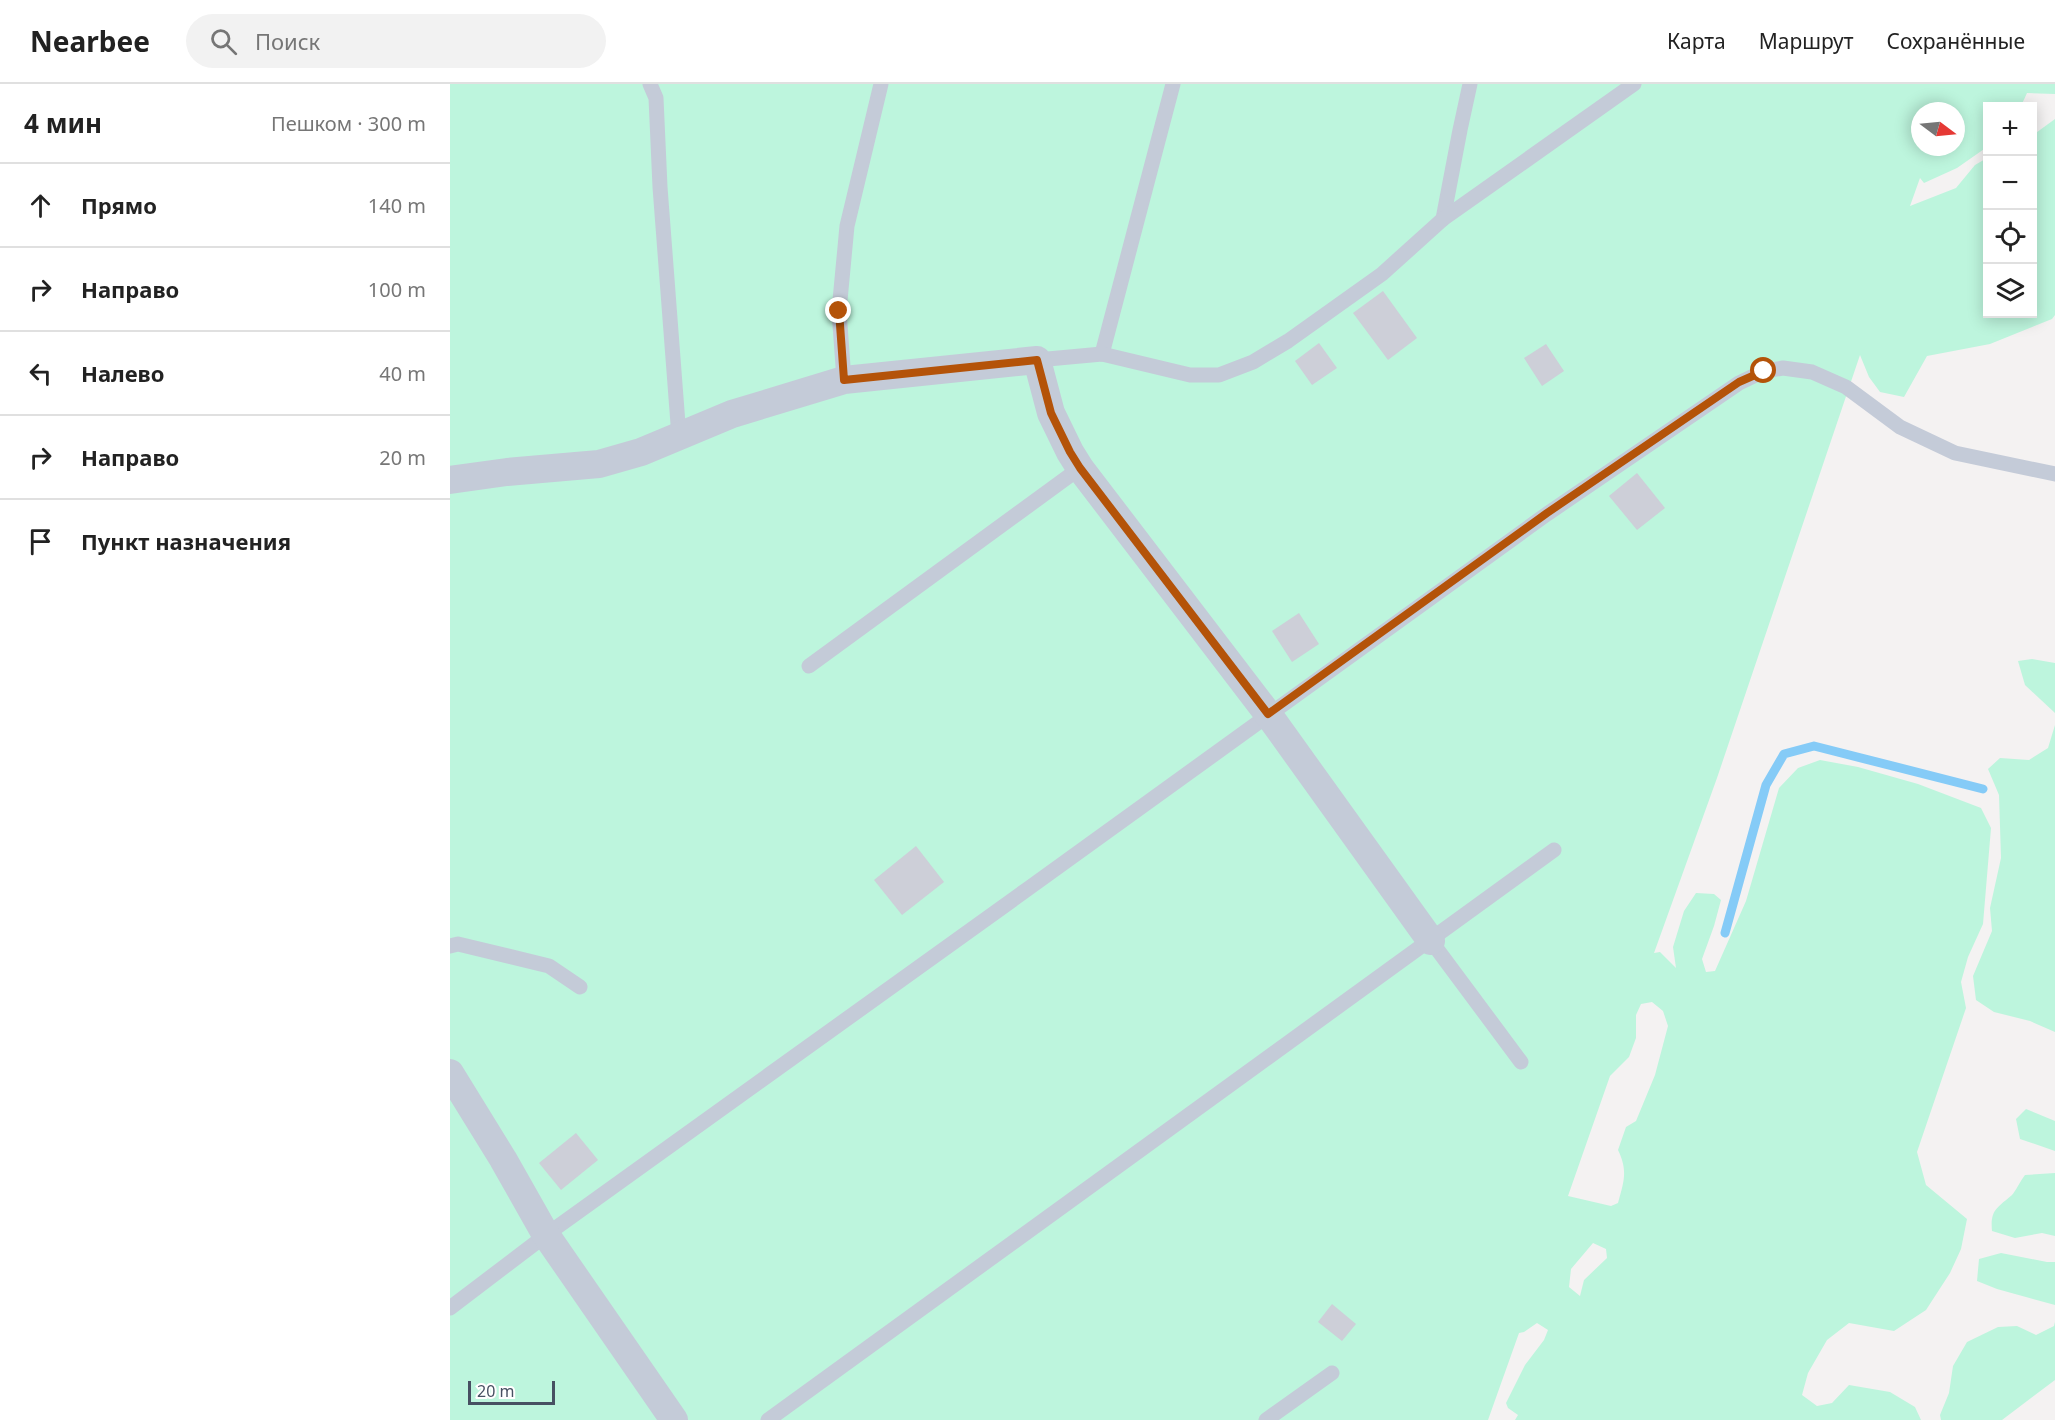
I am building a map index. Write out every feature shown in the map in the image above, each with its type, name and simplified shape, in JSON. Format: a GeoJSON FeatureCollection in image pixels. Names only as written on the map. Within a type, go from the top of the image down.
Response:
{"type":"FeatureCollection","features":[{"type":"Feature","properties":{"kind":"street"},"geometry":{"type":"LineString","coordinates":[[450,480],[507,472],[598,464],[641,452],[732,414],[844,380],[1037,360],[1051,413],[1080,468],[1268,714],[1431,941]]}},
{"type":"Feature","properties":{"kind":"street"},"geometry":{"type":"LineString","coordinates":[[450,1073],[546,1235],[674,1420]]}},
{"type":"Feature","properties":{"kind":"lane"},"geometry":{"type":"LineString","coordinates":[[650,84],[656,98],[660,188],[679,437]]}},
{"type":"Feature","properties":{"kind":"lane"},"geometry":{"type":"LineString","coordinates":[[844,380],[839,311],[847,226],[881,84]]}},
{"type":"Feature","properties":{"kind":"lane"},"geometry":{"type":"LineString","coordinates":[[1102,354],[1173,84]]}},
{"type":"Feature","properties":{"kind":"lane"},"geometry":{"type":"LineString","coordinates":[[1443,219],[1470,84]]}},
{"type":"Feature","properties":{"kind":"lane"},"geometry":{"type":"LineString","coordinates":[[1037,360],[1102,354],[1190,375],[1219,375],[1253,362],[1288,341],[1382,274],[1443,219],[1634,84]]}},
{"type":"Feature","properties":{"kind":"lane"},"geometry":{"type":"LineString","coordinates":[[450,1308],[546,1235],[1547,513],[1739,382],[1764,371],[1783,368],[1812,372],[1846,387],[1900,427],[1955,453],[2055,474]]}},
{"type":"Feature","properties":{"kind":"lane"},"geometry":{"type":"LineString","coordinates":[[809,666],[1080,468]]}},
{"type":"Feature","properties":{"kind":"lane"},"geometry":{"type":"LineString","coordinates":[[768,1420],[1554,850]]}},
{"type":"Feature","properties":{"kind":"lane"},"geometry":{"type":"LineString","coordinates":[[1431,941],[1521,1062]]}},
{"type":"Feature","properties":{"kind":"lane"},"geometry":{"type":"LineString","coordinates":[[450,946],[458,944],[549,966],[580,987]]}},
{"type":"Feature","properties":{"kind":"lane"},"geometry":{"type":"LineString","coordinates":[[1266,1420],[1332,1373]]}},
{"type":"Feature","properties":{"kind":"green space"},"geometry":{"type":"Polygon","coordinates":[[[450,84],[2055,84],[2055,94],[2027,93],[2023,102],[1983,102],[1983,150],[1957,168],[1924,183],[1920,178],[1910,206],[1956,188],[1975,165],[1983,160],[1983,318],[2037,318],[2037,132],[2055,119],[2055,315],[2052,319],[1990,344],[1927,356],[1904,397],[1880,392],[1869,377],[1860,355],[1717,778],[1654,953],[1660,952],[1676,968],[1673,947],[1684,911],[1696,893],[1714,894],[1721,900],[1702,959],[1706,972],[1715,971],[1746,901],[1779,788],[1798,768],[1820,760],[1858,767],[1918,784],[1981,808],[1991,828],[1983,924],[1968,957],[1961,982],[1966,1008],[1917,1152],[1926,1185],[1967,1219],[1961,1249],[1950,1273],[1926,1310],[1894,1331],[1849,1323],[1827,1340],[1808,1373],[1802,1395],[1817,1406],[1832,1403],[1849,1385],[1890,1392],[1915,1407],[1921,1420],[1515,1420],[1518,1415],[1508,1408],[1506,1403],[1525,1365],[1544,1340],[1548,1330],[1537,1323],[1519,1333],[1488,1420],[450,1420],[450,84]],[[1652,1002],[1641,1004],[1636,1015],[1636,1038],[1629,1057],[1610,1076],[1568,1196],[1611,1206],[1618,1203],[1624,1176],[1618,1150],[1626,1127],[1636,1121],[1655,1075],[1668,1026],[1663,1011],[1652,1002]],[[1593,1243],[1571,1269],[1569,1287],[1580,1296],[1584,1280],[1607,1258],[1606,1249],[1593,1243]]]}},
{"type":"Feature","properties":{"kind":"green space"},"geometry":{"type":"Polygon","coordinates":[[[2032,659],[2055,663],[2055,713],[2025,685],[2018,661],[2032,659]]]}},
{"type":"Feature","properties":{"kind":"green space"},"geometry":{"type":"Polygon","coordinates":[[[2055,725],[2055,1032],[2030,1021],[1994,1012],[1976,1000],[1973,976],[1992,931],[1990,908],[2001,858],[1999,795],[1988,769],[2000,758],[2029,760],[2048,748],[2055,725]]]}},
{"type":"Feature","properties":{"kind":"green space"},"geometry":{"type":"Polygon","coordinates":[[[2026,1109],[2055,1121],[2055,1151],[2020,1139],[2016,1119],[2026,1109]]]}},
{"type":"Feature","properties":{"kind":"green space"},"geometry":{"type":"Polygon","coordinates":[[[2055,1173],[2055,1236],[2042,1233],[2015,1238],[1992,1231],[1993,1214],[2012,1195],[2025,1175],[2055,1173]]]}},
{"type":"Feature","properties":{"kind":"green space"},"geometry":{"type":"Polygon","coordinates":[[[2001,1253],[2055,1262],[2055,1305],[1977,1281],[1979,1259],[2001,1253]]]}},
{"type":"Feature","properties":{"kind":"green space"},"geometry":{"type":"Polygon","coordinates":[[[2055,1322],[2055,1380],[2002,1420],[1941,1420],[1940,1415],[1949,1393],[1953,1366],[1967,1342],[1998,1327],[2017,1326],[2036,1335],[2054,1326],[2055,1322]]]}},
{"type":"Feature","properties":{"kind":"building"},"geometry":{"type":"Polygon","coordinates":[[[1383,291],[1417,338],[1388,360],[1353,313],[1383,291]]]}},
{"type":"Feature","properties":{"kind":"building"},"geometry":{"type":"Polygon","coordinates":[[[1319,343],[1337,368],[1312,385],[1295,361],[1319,343]]]}},
{"type":"Feature","properties":{"kind":"building"},"geometry":{"type":"Polygon","coordinates":[[[1546,344],[1564,371],[1542,386],[1524,358],[1546,344]]]}},
{"type":"Feature","properties":{"kind":"building"},"geometry":{"type":"Polygon","coordinates":[[[1637,473],[1665,508],[1637,530],[1609,496],[1637,473]]]}},
{"type":"Feature","properties":{"kind":"building"},"geometry":{"type":"Polygon","coordinates":[[[1299,613],[1319,644],[1292,662],[1272,631],[1299,613]]]}},
{"type":"Feature","properties":{"kind":"building"},"geometry":{"type":"Polygon","coordinates":[[[916,846],[944,882],[902,915],[874,880],[916,846]]]}},
{"type":"Feature","properties":{"kind":"building"},"geometry":{"type":"Polygon","coordinates":[[[576,1133],[598,1160],[561,1190],[539,1163],[576,1133]]]}},
{"type":"Feature","properties":{"kind":"building"},"geometry":{"type":"Polygon","coordinates":[[[1332,1304],[1356,1324],[1342,1341],[1318,1322],[1332,1304]]]}},
{"type":"Feature","properties":{"kind":"waterway"},"geometry":{"type":"LineString","coordinates":[[1725,933],[1766,785],[1784,754],[1814,746],[1983,789]]}},
{"type":"Feature","properties":{"kind":"route"},"geometry":{"type":"LineString","coordinates":[[839,311],[844,380],[1037,360],[1051,413],[1080,468],[1268,714],[1547,513],[1739,382],[1764,371]]}}]}
